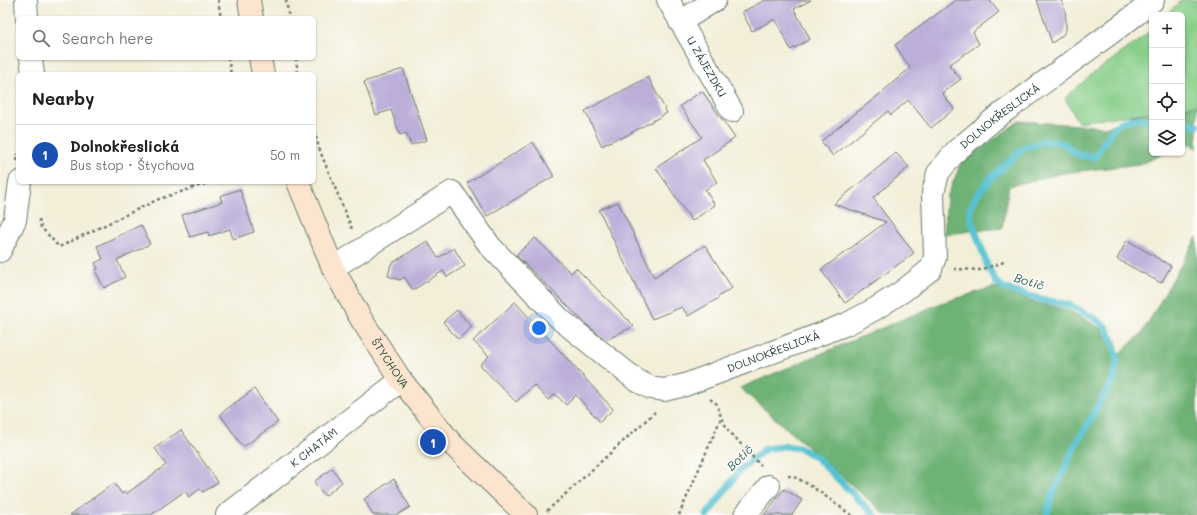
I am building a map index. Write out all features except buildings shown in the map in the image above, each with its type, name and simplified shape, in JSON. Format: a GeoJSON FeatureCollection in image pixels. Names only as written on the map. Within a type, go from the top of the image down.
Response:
{"type":"FeatureCollection","features":[{"type":"Feature","properties":{"kind":"street"},"geometry":{"type":"LineString","coordinates":[[26,0],[27,16]]}},
{"type":"Feature","properties":{"kind":"street"},"geometry":{"type":"LineString","coordinates":[[249,0],[252,16]]}},
{"type":"Feature","properties":{"kind":"street","name":"U ZÁJEZDKU"},"geometry":{"type":"LineString","coordinates":[[668,0],[732,111]]}},
{"type":"Feature","properties":{"kind":"street"},"geometry":{"type":"LineString","coordinates":[[680,22],[716,0]]}},
{"type":"Feature","properties":{"kind":"street","name":"DOLNOKŘESLICKÁ"},"geometry":{"type":"LineString","coordinates":[[333,268],[452,192],[490,246],[560,320],[636,380],[651,388],[664,390],[685,385],[847,324],[892,298],[931,269],[934,257],[933,193],[938,173],[956,151],[993,120],[1146,7],[1153,0]]}},
{"type":"Feature","properties":{"kind":"street"},"geometry":{"type":"LineString","coordinates":[[31,60],[33,72]]}},
{"type":"Feature","properties":{"kind":"street"},"geometry":{"type":"LineString","coordinates":[[260,60],[264,72]]}},
{"type":"Feature","properties":{"kind":"street"},"geometry":{"type":"LineString","coordinates":[[0,251],[15,220],[20,184]]}},
{"type":"Feature","properties":{"kind":"street","name":"ŠTYCHOVA"},"geometry":{"type":"LineString","coordinates":[[299,184],[333,268],[361,319],[401,380],[452,444],[535,514]]}},
{"type":"Feature","properties":{"kind":"street","name":"K CHATÁM"},"geometry":{"type":"LineString","coordinates":[[227,515],[401,380]]}},
{"type":"Feature","properties":{"kind":"street"},"geometry":{"type":"LineString","coordinates":[[745,515],[771,477]]}},
{"type":"Feature","properties":{"kind":"path"},"geometry":{"type":"LineString","coordinates":[[218,0],[221,16]]}},
{"type":"Feature","properties":{"kind":"path"},"geometry":{"type":"LineString","coordinates":[[286,0],[289,16]]}},
{"type":"Feature","properties":{"kind":"path"},"geometry":{"type":"LineString","coordinates":[[228,60],[231,72]]}},
{"type":"Feature","properties":{"kind":"path"},"geometry":{"type":"LineString","coordinates":[[296,60],[298,72]]}},
{"type":"Feature","properties":{"kind":"path"},"geometry":{"type":"LineString","coordinates":[[316,138],[320,151],[355,234]]}},
{"type":"Feature","properties":{"kind":"path"},"geometry":{"type":"LineString","coordinates":[[38,216],[41,227],[59,247],[160,199],[205,184]]}},
{"type":"Feature","properties":{"kind":"path"},"geometry":{"type":"LineString","coordinates":[[980,270],[1004,262]]}},
{"type":"Feature","properties":{"kind":"path"},"geometry":{"type":"LineString","coordinates":[[685,385],[718,404],[721,418],[728,430],[771,477],[794,476],[851,515]]}},
{"type":"Feature","properties":{"kind":"path"},"geometry":{"type":"LineString","coordinates":[[535,514],[656,411]]}},
{"type":"Feature","properties":{"kind":"path"},"geometry":{"type":"LineString","coordinates":[[679,515],[721,418]]}},
{"type":"Feature","properties":{"kind":"green space"},"geometry":{"type":"Polygon","coordinates":[[[1181,0],[1197,0],[1197,105],[1185,107],[1185,12],[1169,12],[1181,0]]]}},
{"type":"Feature","properties":{"kind":"green space"},"geometry":{"type":"Polygon","coordinates":[[[1149,32],[1149,112],[1078,122],[1065,98],[1091,75],[1149,32]]]}},
{"type":"Feature","properties":{"kind":"green space"},"geometry":{"type":"Polygon","coordinates":[[[1197,105],[1197,149],[1189,143],[1185,145],[1185,107],[1197,105]]]}},
{"type":"Feature","properties":{"kind":"green space"},"geometry":{"type":"Polygon","coordinates":[[[1149,112],[1149,156],[1159,156],[1140,164],[1064,173],[1009,186],[1002,228],[944,234],[947,197],[961,163],[1019,121],[1108,127],[1133,115],[1149,112]]]}},
{"type":"Feature","properties":{"kind":"green space"},"geometry":{"type":"Polygon","coordinates":[[[1197,237],[1197,515],[886,515],[740,388],[941,303],[994,287],[1033,302],[1069,310],[1102,329],[1117,356],[1142,333],[1197,237]]]}},
{"type":"Feature","properties":{"kind":"waterway","name":"Botič"},"geometry":{"type":"LineString","coordinates":[[1047,515],[1052,495],[1075,446],[1115,377],[1117,358],[1113,341],[1106,327],[1096,319],[1070,305],[1015,292],[1004,288],[996,282],[988,267],[971,219],[970,209],[977,195],[991,178],[1024,148],[1044,141],[1058,142],[1067,145],[1072,151],[1080,155],[1095,157],[1117,125],[1129,120],[1149,119]]}},
{"type":"Feature","properties":{"kind":"waterway","name":"Botič"},"geometry":{"type":"LineString","coordinates":[[1185,123],[1197,126]]}},
{"type":"Feature","properties":{"kind":"waterway","name":"Botič"},"geometry":{"type":"LineString","coordinates":[[707,515],[740,470],[765,449],[783,446],[800,448],[817,458],[874,515]]}},
{"type":"Feature","properties":{"kind":"place","name":"Dolnokřeslická"},"geometry":{"type":"Point","coordinates":[433,442]}}]}
